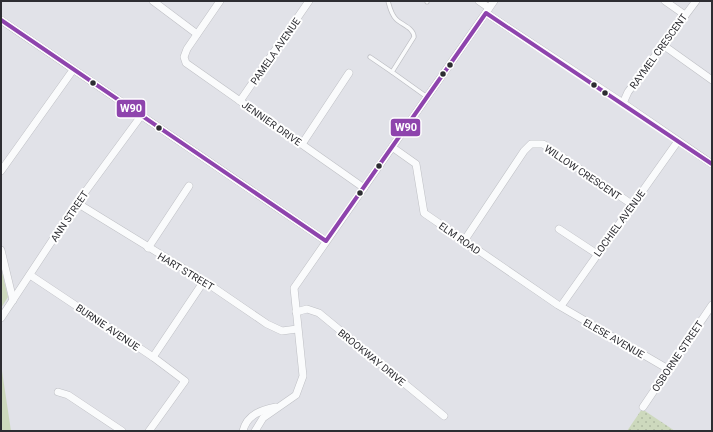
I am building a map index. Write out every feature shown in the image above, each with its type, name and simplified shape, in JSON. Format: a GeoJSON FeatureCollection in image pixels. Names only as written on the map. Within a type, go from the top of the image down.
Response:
{"type":"FeatureCollection","features":[{"type":"Feature","properties":{"kind":"street"},"geometry":{"type":"LineString","coordinates":[[154,1],[197,34],[220,1]]}},
{"type":"Feature","properties":{"kind":"street","name":"PAMELA AVENUE"},"geometry":{"type":"LineString","coordinates":[[240,101],[309,1]]}},
{"type":"Feature","properties":{"kind":"street"},"geometry":{"type":"LineString","coordinates":[[478,1],[488,11],[712,164]]}},
{"type":"Feature","properties":{"kind":"street"},"geometry":{"type":"LineString","coordinates":[[255,431],[263,418],[296,395],[303,376],[294,288],[494,1]]}},
{"type":"Feature","properties":{"kind":"street"},"geometry":{"type":"LineString","coordinates":[[665,1],[685,15]]}},
{"type":"Feature","properties":{"kind":"street","name":"RAYMEL CRESCENT"},"geometry":{"type":"LineString","coordinates":[[623,103],[628,92],[696,1]]}},
{"type":"Feature","properties":{"kind":"street"},"geometry":{"type":"LineString","coordinates":[[1,20],[326,241]]}},
{"type":"Feature","properties":{"kind":"street","name":"JENNIER DRIVE"},"geometry":{"type":"LineString","coordinates":[[197,34],[186,49],[184,57],[186,63],[364,188]]}},
{"type":"Feature","properties":{"kind":"street"},"geometry":{"type":"LineString","coordinates":[[663,45],[712,80]]}},
{"type":"Feature","properties":{"kind":"street"},"geometry":{"type":"LineString","coordinates":[[1,171],[73,70]]}},
{"type":"Feature","properties":{"kind":"street"},"geometry":{"type":"LineString","coordinates":[[302,144],[349,73]]}},
{"type":"Feature","properties":{"kind":"street","name":"ANN STREET"},"geometry":{"type":"LineString","coordinates":[[1,318],[77,203],[141,116]]}},
{"type":"Feature","properties":{"kind":"street","name":"LOCHIEL AVENUE"},"geometry":{"type":"LineString","coordinates":[[561,306],[678,141]]}},
{"type":"Feature","properties":{"kind":"street","name":"WILLOW CRESCENT"},"geometry":{"type":"LineString","coordinates":[[464,241],[524,151],[531,144],[543,144],[633,205]]}},
{"type":"Feature","properties":{"kind":"street","name":"ELM ROAD"},"geometry":{"type":"LineString","coordinates":[[392,147],[416,164],[424,213],[561,306]]}},
{"type":"Feature","properties":{"kind":"street"},"geometry":{"type":"LineString","coordinates":[[148,248],[189,186]]}},
{"type":"Feature","properties":{"kind":"street","name":"HART STREET"},"geometry":{"type":"LineString","coordinates":[[77,203],[204,282],[267,324],[282,331],[297,329]]}},
{"type":"Feature","properties":{"kind":"street"},"geometry":{"type":"LineString","coordinates":[[559,229],[597,254]]}},
{"type":"Feature","properties":{"kind":"street"},"geometry":{"type":"LineString","coordinates":[[1,250],[13,300]]}},
{"type":"Feature","properties":{"kind":"street","name":"BURNIE AVENUE"},"geometry":{"type":"LineString","coordinates":[[30,275],[153,357],[185,381],[150,431]]}},
{"type":"Feature","properties":{"kind":"street"},"geometry":{"type":"LineString","coordinates":[[153,357],[204,282]]}},
{"type":"Feature","properties":{"kind":"street","name":"OSBORNE STREET"},"geometry":{"type":"LineString","coordinates":[[642,407],[712,305]]}},
{"type":"Feature","properties":{"kind":"street","name":"ELESE AVENUE"},"geometry":{"type":"LineString","coordinates":[[561,306],[668,369]]}},
{"type":"Feature","properties":{"kind":"street","name":"BROOKWAY DRIVE"},"geometry":{"type":"LineString","coordinates":[[296,312],[307,309],[319,313],[444,416]]}},
{"type":"Feature","properties":{"kind":"street"},"geometry":{"type":"LineString","coordinates":[[58,392],[68,395],[122,431]]}},
{"type":"Feature","properties":{"kind":"street"},"geometry":{"type":"LineString","coordinates":[[243,431],[251,416],[264,410],[280,406]]}},
{"type":"Feature","properties":{"kind":"lane"},"geometry":{"type":"LineString","coordinates":[[388,1],[390,12],[396,19],[412,31],[414,37],[392,72]]}},
{"type":"Feature","properties":{"kind":"lane"},"geometry":{"type":"LineString","coordinates":[[370,57],[427,97]]}},
{"type":"Feature","properties":{"kind":"green space"},"geometry":{"type":"Polygon","coordinates":[[[1,268],[8,297],[1,308],[1,268]]]}},
{"type":"Feature","properties":{"kind":"green space"},"geometry":{"type":"Polygon","coordinates":[[[1,366],[2,371],[11,431],[1,431],[1,366]]]}},
{"type":"Feature","properties":{"kind":"green space"},"geometry":{"type":"Polygon","coordinates":[[[642,409],[675,431],[627,431],[642,409]]]}},
{"type":"Feature","properties":{"kind":"transit line","name":"W90"},"geometry":{"type":"LineString","coordinates":[[1,20],[326,241],[486,13],[712,164]]}}]}
